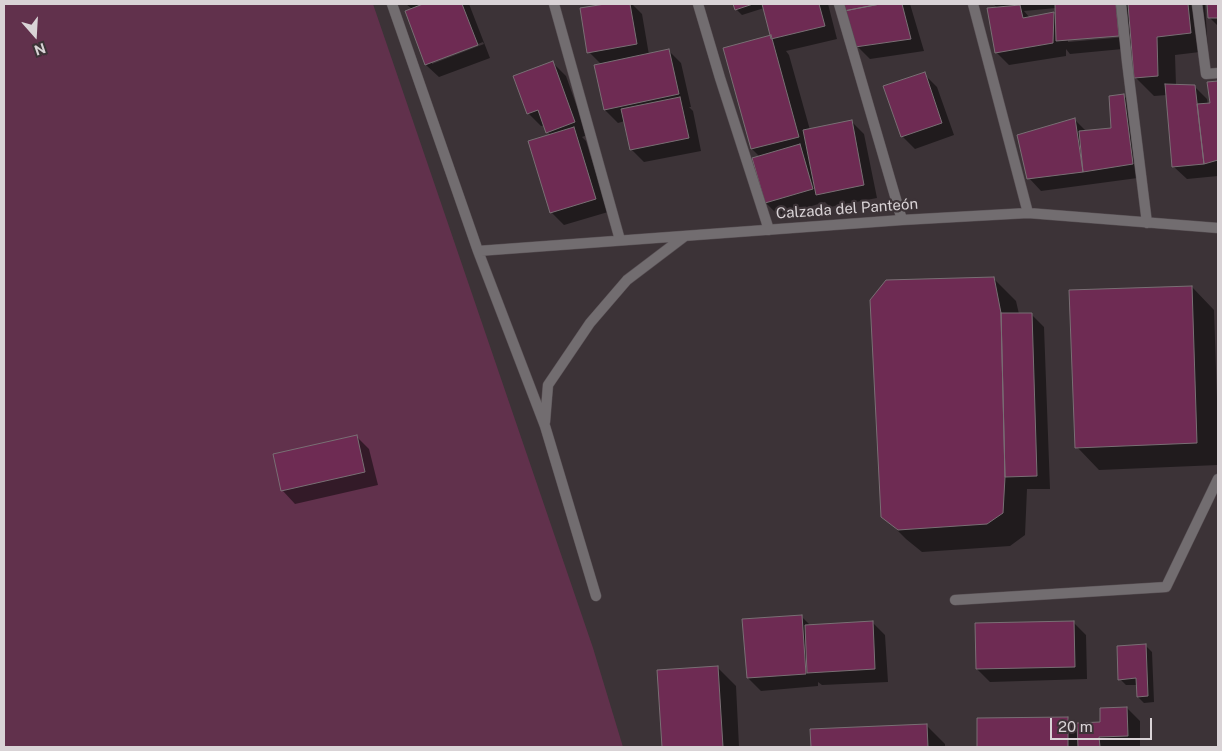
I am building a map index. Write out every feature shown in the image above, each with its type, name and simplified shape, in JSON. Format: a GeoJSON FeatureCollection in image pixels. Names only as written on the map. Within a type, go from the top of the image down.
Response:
{"type":"FeatureCollection","features":[{"type":"Feature","properties":{"kind":"street"},"geometry":{"type":"LineString","coordinates":[[392,4],[478,251],[544,426],[596,596]]}},
{"type":"Feature","properties":{"kind":"street"},"geometry":{"type":"LineString","coordinates":[[554,4],[620,240]]}},
{"type":"Feature","properties":{"kind":"street"},"geometry":{"type":"LineString","coordinates":[[698,4],[769,230]]}},
{"type":"Feature","properties":{"kind":"street"},"geometry":{"type":"LineString","coordinates":[[839,4],[902,220]]}},
{"type":"Feature","properties":{"kind":"street"},"geometry":{"type":"LineString","coordinates":[[973,4],[1028,213]]}},
{"type":"Feature","properties":{"kind":"street"},"geometry":{"type":"LineString","coordinates":[[1121,4],[1147,222]]}},
{"type":"Feature","properties":{"kind":"street"},"geometry":{"type":"LineString","coordinates":[[1197,4],[1206,74],[1218,73]]}},
{"type":"Feature","properties":{"kind":"street","name":"Calzada del Panteón"},"geometry":{"type":"LineString","coordinates":[[478,251],[902,220],[1028,213],[1218,228]]}},
{"type":"Feature","properties":{"kind":"street"},"geometry":{"type":"LineString","coordinates":[[544,426],[548,385],[590,323],[627,280],[685,236]]}},
{"type":"Feature","properties":{"kind":"street"},"geometry":{"type":"LineString","coordinates":[[955,600],[1166,587],[1218,479]]}},
{"type":"Feature","properties":{"kind":"shaded area"},"geometry":{"type":"Polygon","coordinates":[[[4,4],[373,4],[593,648],[623,747],[4,747],[4,4]]]}},
{"type":"Feature","properties":{"kind":"building"},"geometry":{"type":"Polygon","coordinates":[[[423,4],[462,4],[478,45],[425,65],[405,11],[423,4]]]}},
{"type":"Feature","properties":{"kind":"building"},"geometry":{"type":"Polygon","coordinates":[[[605,4],[630,4],[637,44],[587,53],[580,8],[605,4]]]}},
{"type":"Feature","properties":{"kind":"building"},"geometry":{"type":"Polygon","coordinates":[[[733,4],[753,4],[735,10],[733,4]]]}},
{"type":"Feature","properties":{"kind":"building"},"geometry":{"type":"Polygon","coordinates":[[[762,4],[819,4],[825,26],[771,39],[762,4]]]}},
{"type":"Feature","properties":{"kind":"building"},"geometry":{"type":"Polygon","coordinates":[[[842,4],[880,4],[844,11],[842,4]]]}},
{"type":"Feature","properties":{"kind":"building"},"geometry":{"type":"Polygon","coordinates":[[[880,4],[902,4],[911,39],[855,47],[844,11],[880,4]]]}},
{"type":"Feature","properties":{"kind":"building"},"geometry":{"type":"Polygon","coordinates":[[[1055,4],[1116,4],[1119,36],[1056,41],[1055,4]]]}},
{"type":"Feature","properties":{"kind":"building"},"geometry":{"type":"Polygon","coordinates":[[[1128,4],[1188,4],[1191,33],[1157,37],[1158,76],[1134,78],[1128,4]]]}},
{"type":"Feature","properties":{"kind":"building"},"geometry":{"type":"Polygon","coordinates":[[[1207,4],[1218,4],[1218,18],[1208,18],[1207,4]]]}},
{"type":"Feature","properties":{"kind":"building"},"geometry":{"type":"Polygon","coordinates":[[[1020,5],[1023,18],[1054,12],[1053,43],[995,53],[987,8],[1020,5]]]}},
{"type":"Feature","properties":{"kind":"building"},"geometry":{"type":"Polygon","coordinates":[[[771,35],[799,137],[751,149],[723,48],[771,35]]]}},
{"type":"Feature","properties":{"kind":"building"},"geometry":{"type":"Polygon","coordinates":[[[669,49],[679,94],[604,110],[594,65],[669,49]]]}},
{"type":"Feature","properties":{"kind":"building"},"geometry":{"type":"Polygon","coordinates":[[[553,61],[575,122],[546,133],[538,110],[527,114],[513,76],[553,61]]]}},
{"type":"Feature","properties":{"kind":"building"},"geometry":{"type":"Polygon","coordinates":[[[925,72],[942,123],[901,137],[883,86],[925,72]]]}},
{"type":"Feature","properties":{"kind":"building"},"geometry":{"type":"Polygon","coordinates":[[[1218,81],[1218,160],[1204,164],[1197,104],[1210,103],[1207,82],[1218,81]]]}},
{"type":"Feature","properties":{"kind":"building"},"geometry":{"type":"Polygon","coordinates":[[[1165,84],[1195,85],[1204,164],[1172,167],[1165,84]]]}},
{"type":"Feature","properties":{"kind":"building"},"geometry":{"type":"Polygon","coordinates":[[[1124,94],[1133,164],[1083,172],[1079,131],[1111,128],[1109,96],[1124,94]]]}},
{"type":"Feature","properties":{"kind":"building"},"geometry":{"type":"Polygon","coordinates":[[[680,97],[689,138],[630,150],[621,109],[680,97]]]}},
{"type":"Feature","properties":{"kind":"building"},"geometry":{"type":"Polygon","coordinates":[[[1075,118],[1083,172],[1027,179],[1017,135],[1075,118]]]}},
{"type":"Feature","properties":{"kind":"building"},"geometry":{"type":"Polygon","coordinates":[[[852,120],[864,185],[816,195],[803,130],[852,120]]]}},
{"type":"Feature","properties":{"kind":"building"},"geometry":{"type":"Polygon","coordinates":[[[574,127],[596,199],[550,213],[528,141],[574,127]]]}},
{"type":"Feature","properties":{"kind":"building"},"geometry":{"type":"Polygon","coordinates":[[[800,144],[813,189],[765,203],[752,158],[800,144]]]}},
{"type":"Feature","properties":{"kind":"building"},"geometry":{"type":"Polygon","coordinates":[[[994,277],[1001,313],[1005,477],[1003,513],[987,524],[898,530],[881,517],[870,300],[886,280],[994,277]]]}},
{"type":"Feature","properties":{"kind":"building"},"geometry":{"type":"Polygon","coordinates":[[[1192,286],[1197,443],[1075,448],[1069,290],[1192,286]]]}},
{"type":"Feature","properties":{"kind":"building"},"geometry":{"type":"Polygon","coordinates":[[[1001,313],[1032,313],[1037,476],[1005,477],[1001,313]]]}},
{"type":"Feature","properties":{"kind":"building"},"geometry":{"type":"Polygon","coordinates":[[[357,435],[365,472],[281,491],[273,454],[357,435]]]}},
{"type":"Feature","properties":{"kind":"building"},"geometry":{"type":"Polygon","coordinates":[[[802,615],[806,674],[747,678],[742,619],[802,615]]]}},
{"type":"Feature","properties":{"kind":"building"},"geometry":{"type":"Polygon","coordinates":[[[873,621],[875,669],[807,673],[805,625],[873,621]]]}},
{"type":"Feature","properties":{"kind":"building"},"geometry":{"type":"Polygon","coordinates":[[[1074,621],[1075,667],[976,669],[975,623],[1074,621]]]}},
{"type":"Feature","properties":{"kind":"building"},"geometry":{"type":"Polygon","coordinates":[[[1146,644],[1148,696],[1137,697],[1136,678],[1118,680],[1117,646],[1146,644]]]}},
{"type":"Feature","properties":{"kind":"building"},"geometry":{"type":"Polygon","coordinates":[[[718,666],[723,747],[662,747],[657,670],[718,666]]]}},
{"type":"Feature","properties":{"kind":"building"},"geometry":{"type":"Polygon","coordinates":[[[1127,707],[1128,736],[1099,737],[1100,747],[1078,747],[1077,723],[1100,722],[1100,708],[1127,707]]]}},
{"type":"Feature","properties":{"kind":"building"},"geometry":{"type":"Polygon","coordinates":[[[1068,717],[1068,747],[977,747],[977,718],[1068,717]]]}},
{"type":"Feature","properties":{"kind":"building"},"geometry":{"type":"Polygon","coordinates":[[[927,724],[928,747],[811,747],[810,729],[927,724]]]}}]}
